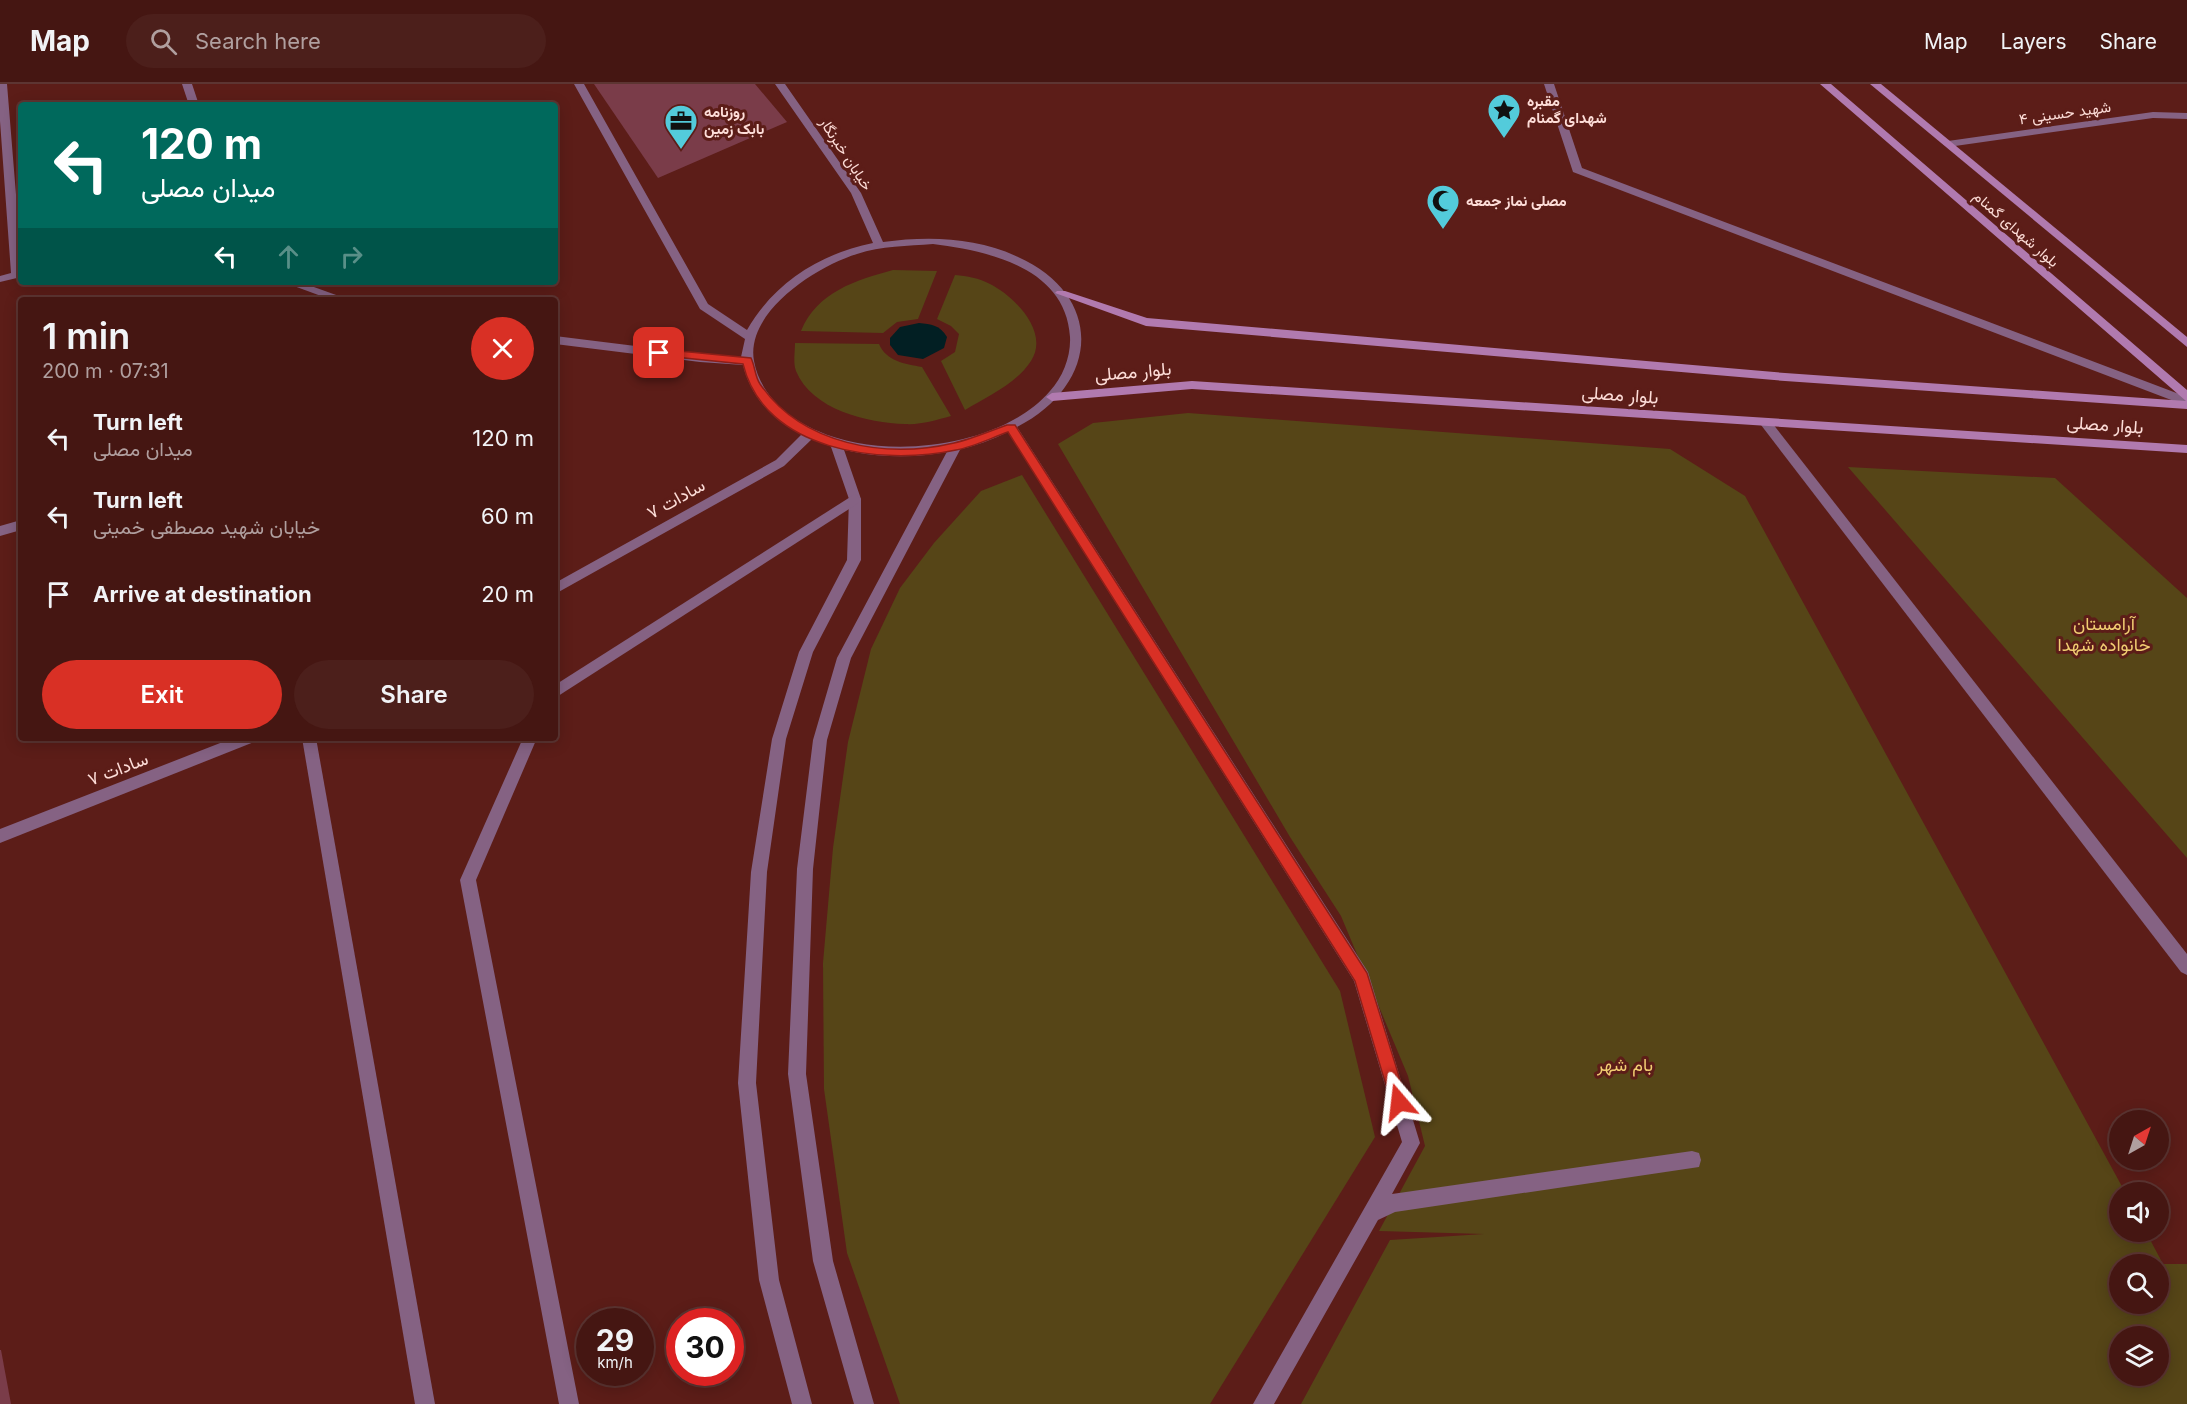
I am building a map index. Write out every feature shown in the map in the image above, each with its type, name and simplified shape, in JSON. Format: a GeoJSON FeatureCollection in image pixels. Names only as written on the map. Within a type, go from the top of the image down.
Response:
{"type":"FeatureCollection","features":[{"type":"Feature","properties":{"kind":"street"},"geometry":{"type":"LineString","coordinates":[[2,84],[18,264]]}},
{"type":"Feature","properties":{"kind":"street"},"geometry":{"type":"LineString","coordinates":[[188,84],[193,102]]}},
{"type":"Feature","properties":{"kind":"street"},"geometry":{"type":"LineString","coordinates":[[579,84],[704,306],[749,337]]}},
{"type":"Feature","properties":{"kind":"street","name":"خیابان خبرنگار"},"geometry":{"type":"LineString","coordinates":[[780,84],[856,193],[879,245]]}},
{"type":"Feature","properties":{"kind":"street"},"geometry":{"type":"LineString","coordinates":[[1549,84],[1577,170],[2187,403]]}},
{"type":"Feature","properties":{"kind":"street","name":"بلوار شهدای گمنام"},"geometry":{"type":"LineString","coordinates":[[1825,84],[2187,397]]}},
{"type":"Feature","properties":{"kind":"street","name":"بلوار شهدای گمنام"},"geometry":{"type":"LineString","coordinates":[[1875,84],[2187,344]]}},
{"type":"Feature","properties":{"kind":"street","name":"شهید حسینی ۴"},"geometry":{"type":"LineString","coordinates":[[1948,144],[2153,115],[2187,116]]}},
{"type":"Feature","properties":{"kind":"street"},"geometry":{"type":"LineString","coordinates":[[933,241],[984,248],[1029,266],[1062,293],[1077,326],[1074,362],[1052,398],[1011,427],[956,446],[915,452],[884,451],[836,444],[810,434],[784,420],[765,402],[753,382],[747,361],[749,337],[761,311],[782,289],[809,269],[842,255],[879,245],[933,241]]}},
{"type":"Feature","properties":{"kind":"street"},"geometry":{"type":"LineString","coordinates":[[0,279],[18,275]]}},
{"type":"Feature","properties":{"kind":"street"},"geometry":{"type":"LineString","coordinates":[[298,285],[335,297]]}},
{"type":"Feature","properties":{"kind":"street","name":"بلوار مصلی"},"geometry":{"type":"LineString","coordinates":[[1062,293],[1146,322],[1773,376],[2187,403]]}},
{"type":"Feature","properties":{"kind":"street"},"geometry":{"type":"LineString","coordinates":[[558,340],[700,358],[747,361]]}},
{"type":"Feature","properties":{"kind":"street","name":"بلوار مصلی"},"geometry":{"type":"LineString","coordinates":[[1052,398],[1192,385],[2187,448]]}},
{"type":"Feature","properties":{"kind":"street"},"geometry":{"type":"LineString","coordinates":[[1765,422],[2187,967]]}},
{"type":"Feature","properties":{"kind":"street"},"geometry":{"type":"LineString","coordinates":[[1011,427],[1362,978],[1411,1143],[1263,1404]]}},
{"type":"Feature","properties":{"kind":"street","name":"سادات ۷"},"geometry":{"type":"LineString","coordinates":[[558,587],[780,462],[810,434]]}},
{"type":"Feature","properties":{"kind":"street"},"geometry":{"type":"LineString","coordinates":[[802,1404],[769,1280],[747,1083],[759,872],[779,739],[806,652],[854,560],[855,499],[836,444]]}},
{"type":"Feature","properties":{"kind":"street"},"geometry":{"type":"LineString","coordinates":[[864,1404],[823,1261],[797,1074],[805,869],[820,740],[844,658],[956,446]]}},
{"type":"Feature","properties":{"kind":"street"},"geometry":{"type":"LineString","coordinates":[[558,690],[855,499]]}},
{"type":"Feature","properties":{"kind":"street"},"geometry":{"type":"LineString","coordinates":[[0,531],[18,526]]}},
{"type":"Feature","properties":{"kind":"street","name":"سادات ۷"},"geometry":{"type":"LineString","coordinates":[[0,836],[241,741]]}},
{"type":"Feature","properties":{"kind":"street"},"geometry":{"type":"LineString","coordinates":[[310,741],[425,1404]]}},
{"type":"Feature","properties":{"kind":"street"},"geometry":{"type":"LineString","coordinates":[[529,741],[468,880],[569,1404]]}},
{"type":"Feature","properties":{"kind":"street"},"geometry":{"type":"LineString","coordinates":[[1372,1213],[1394,1203],[1692,1160]]}},
{"type":"Feature","properties":{"kind":"green space"},"geometry":{"type":"Polygon","coordinates":[[[893,270],[937,271],[918,319],[897,322],[883,333],[801,331],[817,306],[827,297],[852,283],[893,270]]]}},
{"type":"Feature","properties":{"kind":"green space"},"geometry":{"type":"Polygon","coordinates":[[[955,275],[982,280],[1009,297],[1027,316],[1036,338],[1036,350],[1025,369],[1001,389],[965,410],[941,361],[955,352],[959,334],[951,326],[937,319],[955,275]]]}},
{"type":"Feature","properties":{"kind":"green space"},"geometry":{"type":"Polygon","coordinates":[[[795,343],[879,344],[891,358],[922,367],[951,416],[923,423],[890,423],[858,417],[828,405],[815,396],[796,371],[795,343]]]}},
{"type":"Feature","properties":{"kind":"green space","name":"بام شهر"},"geometry":{"type":"Polygon","coordinates":[[[1188,413],[1670,449],[1745,496],[2109,1163],[2109,1170],[2113,1170],[2120,1182],[2109,1182],[2109,1242],[2151,1242],[2158,1254],[2109,1254],[2109,1314],[2169,1314],[2169,1264],[2187,1264],[2187,1404],[1301,1404],[1390,1240],[1484,1234],[1379,1231],[1425,1146],[1408,1076],[1341,916],[1290,837],[1058,444],[1093,423],[1188,413]]]}},
{"type":"Feature","properties":{"kind":"green space","name":"آرامستان خانواده شهدا"},"geometry":{"type":"Polygon","coordinates":[[[1848,467],[2055,478],[2187,598],[2187,858],[1848,467]]]}},
{"type":"Feature","properties":{"kind":"green space"},"geometry":{"type":"Polygon","coordinates":[[[1022,475],[1340,991],[1375,1137],[1210,1404],[900,1404],[847,1253],[824,1089],[823,963],[833,848],[848,742],[871,649],[900,588],[934,543],[981,491],[1022,475]]]}},
{"type":"Feature","properties":{"kind":"water"},"geometry":{"type":"Polygon","coordinates":[[[919,323],[941,330],[947,337],[944,348],[923,359],[898,355],[890,345],[890,338],[900,327],[919,323]]]}},
{"type":"Feature","properties":{"kind":"building","name":"روزنامه بابک زمین"},"geometry":{"type":"Polygon","coordinates":[[[594,84],[755,84],[787,122],[658,178],[594,84]]]}},
{"type":"Feature","properties":{"kind":"building"},"geometry":{"type":"Polygon","coordinates":[[[1,1350],[11,1404],[0,1404],[1,1350]]]}},
{"type":"Feature","properties":{"kind":"place","name":"مقبره شهدای گمنام"},"geometry":{"type":"Point","coordinates":[1504,139]}},
{"type":"Feature","properties":{"kind":"place","name":"روزنامه بابک زمین"},"geometry":{"type":"Point","coordinates":[681,150]}},
{"type":"Feature","properties":{"kind":"place","name":"مصلی نماز جمعه"},"geometry":{"type":"Point","coordinates":[1443,230]}},
{"type":"Feature","properties":{"kind":"route"},"geometry":{"type":"LineString","coordinates":[[659,353],[747,361],[753,382],[765,402],[784,420],[810,434],[836,444],[874,451],[915,452],[956,446],[1011,427],[1362,978],[1399,1102]]}}]}
